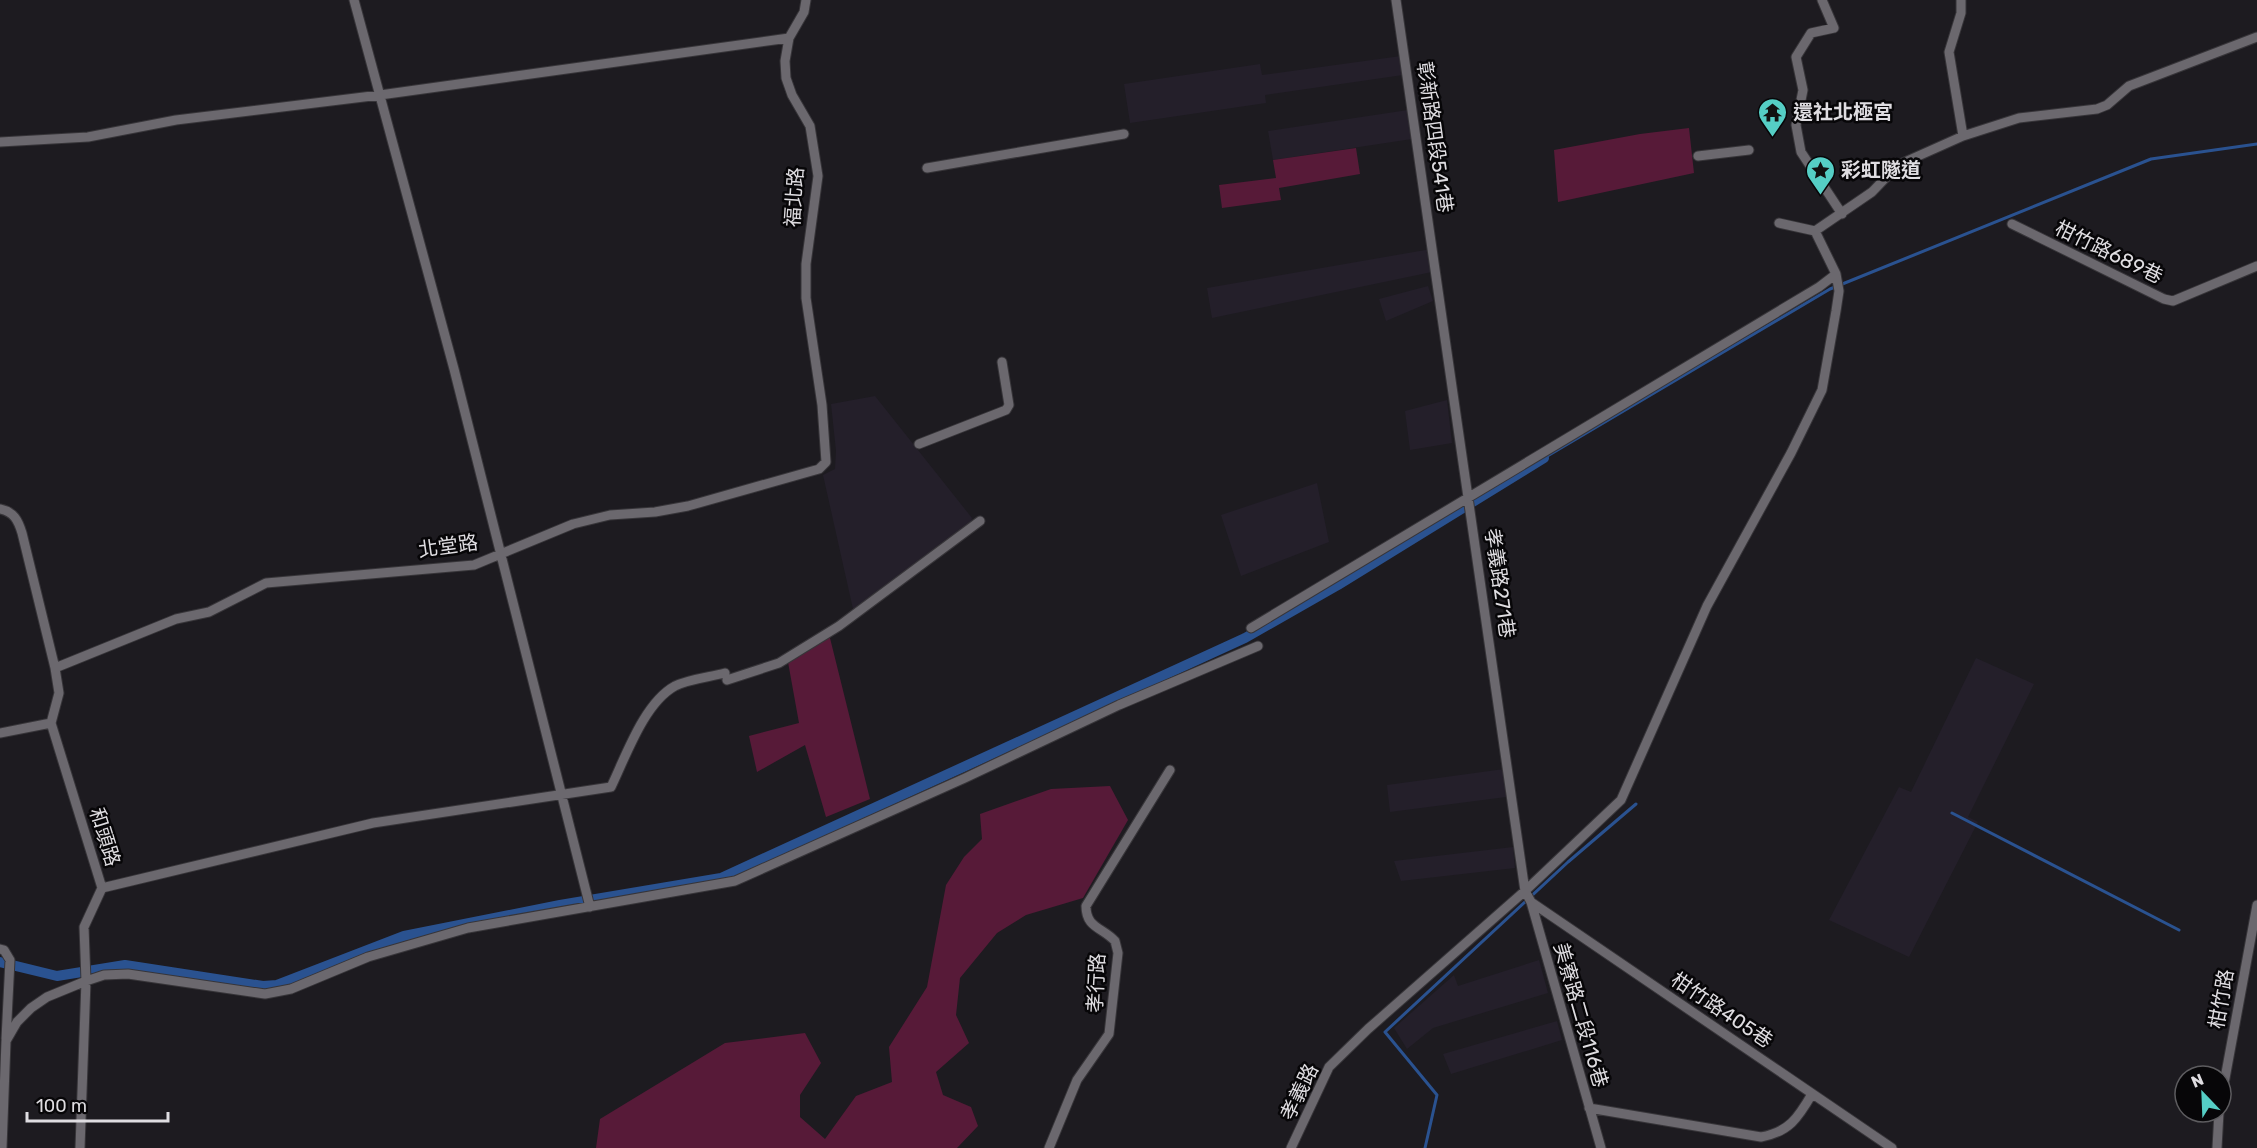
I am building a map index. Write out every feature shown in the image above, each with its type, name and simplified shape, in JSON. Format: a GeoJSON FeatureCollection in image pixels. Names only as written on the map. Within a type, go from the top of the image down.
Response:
{"type":"FeatureCollection","features":[{"type":"Feature","properties":{"kind":"street"},"geometry":{"type":"LineString","coordinates":[[354,0],[454,369],[590,907]]}},
{"type":"Feature","properties":{"kind":"street","name":"福北路"},"geometry":{"type":"LineString","coordinates":[[806,0],[804,12],[789,38],[786,78],[792,95],[810,126],[818,176],[807,264],[806,298],[822,405]]}},
{"type":"Feature","properties":{"kind":"street","name":"彰新路四段541巷"},"geometry":{"type":"LineString","coordinates":[[1396,0],[1437,280]]}},
{"type":"Feature","properties":{"kind":"street"},"geometry":{"type":"LineString","coordinates":[[1822,0],[1834,28],[1811,33],[1797,57],[1803,90],[1797,125],[1801,152],[1842,214]]}},
{"type":"Feature","properties":{"kind":"street"},"geometry":{"type":"LineString","coordinates":[[1961,0],[1961,13],[1950,52],[1963,136]]}},
{"type":"Feature","properties":{"kind":"street"},"geometry":{"type":"LineString","coordinates":[[1779,223],[1815,231],[1872,192],[1898,165],[1963,136],[2019,118],[2097,109],[2108,105],[2129,86],[2257,37]]}},
{"type":"Feature","properties":{"kind":"street"},"geometry":{"type":"LineString","coordinates":[[0,142],[88,136],[176,120],[380,95],[789,38]]}},
{"type":"Feature","properties":{"kind":"street"},"geometry":{"type":"LineString","coordinates":[[927,168],[1124,134]]}},
{"type":"Feature","properties":{"kind":"street"},"geometry":{"type":"LineString","coordinates":[[1698,156],[1749,150]]}},
{"type":"Feature","properties":{"kind":"street","name":"柑竹路689巷"},"geometry":{"type":"LineString","coordinates":[[2012,224],[2164,299],[2173,301],[2257,266]]}},
{"type":"Feature","properties":{"kind":"street"},"geometry":{"type":"LineString","coordinates":[[1251,628],[1819,287],[1836,274],[1815,231]]}},
{"type":"Feature","properties":{"kind":"street","name":"孝義路"},"geometry":{"type":"LineString","coordinates":[[1291,1148],[1329,1067],[1368,1029],[1525,891],[1621,800],[1665,696],[1707,606],[1786,464],[1822,390],[1839,291],[1836,274]]}},
{"type":"Feature","properties":{"kind":"street","name":"孝義路271巷"},"geometry":{"type":"LineString","coordinates":[[1437,280],[1525,891]]}},
{"type":"Feature","properties":{"kind":"street"},"geometry":{"type":"LineString","coordinates":[[919,444],[1006,410],[1009,405],[1002,362]]}},
{"type":"Feature","properties":{"kind":"street","name":"北堂路"},"geometry":{"type":"LineString","coordinates":[[55,668],[176,619],[208,612],[266,583],[474,565],[573,524],[610,515],[655,512],[688,506],[819,469],[826,462],[827,448],[822,405]]}},
{"type":"Feature","properties":{"kind":"street"},"geometry":{"type":"LineString","coordinates":[[0,509],[7,510],[17,518],[55,668],[59,693],[51,723],[0,733]]}},
{"type":"Feature","properties":{"kind":"street"},"geometry":{"type":"LineString","coordinates":[[102,888],[373,823],[611,787],[651,708],[677,685],[726,677],[779,663],[839,626],[980,521]]}},
{"type":"Feature","properties":{"kind":"street"},"geometry":{"type":"LineString","coordinates":[[6,1041],[17,1022],[47,997],[104,975],[128,974],[265,994],[291,989],[368,957],[468,928],[735,881],[965,778],[1119,705],[1258,646]]}},
{"type":"Feature","properties":{"kind":"street","name":"和頭路"},"geometry":{"type":"LineString","coordinates":[[51,723],[102,888],[84,927],[86,981],[80,1148]]}},
{"type":"Feature","properties":{"kind":"street","name":"孝行路"},"geometry":{"type":"LineString","coordinates":[[1049,1148],[1077,1080],[1109,1034],[1112,1019],[1118,953],[1115,941],[1089,923],[1086,906],[1170,770]]}},
{"type":"Feature","properties":{"kind":"street","name":"美寮路二段116巷"},"geometry":{"type":"LineString","coordinates":[[1525,891],[1531,902],[1601,1148]]}},
{"type":"Feature","properties":{"kind":"street","name":"柑竹路405巷"},"geometry":{"type":"LineString","coordinates":[[1531,902],[1892,1148]]}},
{"type":"Feature","properties":{"kind":"street","name":"柑竹路"},"geometry":{"type":"LineString","coordinates":[[2228,1064],[2257,905]]}},
{"type":"Feature","properties":{"kind":"street"},"geometry":{"type":"LineString","coordinates":[[0,949],[4,950],[10,960],[2,1102],[2,1148]]}},
{"type":"Feature","properties":{"kind":"street"},"geometry":{"type":"LineString","coordinates":[[1588,1108],[1761,1137],[1787,1129],[1797,1119],[1812,1094]]}},
{"type":"Feature","properties":{"kind":"street"},"geometry":{"type":"LineString","coordinates":[[2217,1148],[2218,1124]]}},
{"type":"Feature","properties":{"kind":"shaded area"},"geometry":{"type":"Polygon","coordinates":[[[1401,56],[1403,75],[1265,95],[1266,103],[1130,123],[1124,84],[1260,64],[1262,75],[1401,56]]]}},
{"type":"Feature","properties":{"kind":"shaded area"},"geometry":{"type":"Polygon","coordinates":[[[1408,110],[1412,139],[1273,160],[1268,131],[1408,110]]]}},
{"type":"Feature","properties":{"kind":"shaded area"},"geometry":{"type":"Polygon","coordinates":[[[1689,128],[1694,173],[1558,202],[1554,150],[1640,134],[1689,128]]]}},
{"type":"Feature","properties":{"kind":"shaded area"},"geometry":{"type":"Polygon","coordinates":[[[1356,148],[1360,174],[1279,188],[1281,200],[1222,208],[1219,185],[1276,178],[1273,160],[1356,148]]]}},
{"type":"Feature","properties":{"kind":"shaded area"},"geometry":{"type":"Polygon","coordinates":[[[1431,249],[1432,272],[1212,318],[1207,288],[1431,249]]]}},
{"type":"Feature","properties":{"kind":"shaded area"},"geometry":{"type":"Polygon","coordinates":[[[1428,286],[1433,301],[1386,321],[1379,299],[1428,286]]]}},
{"type":"Feature","properties":{"kind":"shaded area"},"geometry":{"type":"Polygon","coordinates":[[[875,396],[972,518],[971,523],[853,609],[823,475],[835,469],[836,451],[831,404],[875,396]]]}},
{"type":"Feature","properties":{"kind":"shaded area"},"geometry":{"type":"Polygon","coordinates":[[[1447,400],[1452,443],[1410,450],[1405,411],[1447,400]]]}},
{"type":"Feature","properties":{"kind":"shaded area"},"geometry":{"type":"Polygon","coordinates":[[[1317,483],[1329,542],[1241,576],[1221,515],[1317,483]]]}},
{"type":"Feature","properties":{"kind":"shaded area"},"geometry":{"type":"Polygon","coordinates":[[[829,634],[870,799],[826,817],[805,745],[757,772],[749,736],[799,723],[788,662],[829,634]]]}},
{"type":"Feature","properties":{"kind":"shaded area"},"geometry":{"type":"Polygon","coordinates":[[[1976,658],[2034,684],[1968,817],[1978,822],[1909,957],[1829,920],[1899,787],[1911,792],[1976,658]]]}},
{"type":"Feature","properties":{"kind":"shaded area"},"geometry":{"type":"Polygon","coordinates":[[[1504,769],[1506,797],[1390,812],[1387,785],[1504,769]]]}},
{"type":"Feature","properties":{"kind":"shaded area"},"geometry":{"type":"Polygon","coordinates":[[[1110,786],[1128,820],[1083,898],[1026,915],[997,933],[960,978],[956,1015],[969,1043],[936,1072],[943,1095],[971,1107],[978,1126],[957,1148],[596,1148],[600,1119],[725,1043],[805,1033],[821,1063],[800,1095],[800,1117],[825,1139],[856,1096],[892,1082],[889,1047],[927,987],[946,885],[964,857],[982,839],[980,814],[1051,789],[1110,786]]]}},
{"type":"Feature","properties":{"kind":"shaded area"},"geometry":{"type":"Polygon","coordinates":[[[1513,847],[1515,868],[1401,881],[1394,861],[1513,847]]]}},
{"type":"Feature","properties":{"kind":"shaded area"},"geometry":{"type":"Polygon","coordinates":[[[1539,960],[1548,993],[1433,1028],[1407,1049],[1394,1028],[1454,975],[1458,986],[1539,960]]]}},
{"type":"Feature","properties":{"kind":"shaded area"},"geometry":{"type":"Polygon","coordinates":[[[1557,1021],[1562,1040],[1451,1074],[1443,1054],[1557,1021]]]}},
{"type":"Feature","properties":{"kind":"waterway"},"geometry":{"type":"LineString","coordinates":[[1544,458],[1830,289],[2151,159],[2257,144]]}},
{"type":"Feature","properties":{"kind":"waterway"},"geometry":{"type":"LineString","coordinates":[[0,962],[57,976],[125,965],[263,986],[277,985],[404,936],[560,905],[721,878],[1245,638],[1338,585],[1544,458]]}},
{"type":"Feature","properties":{"kind":"waterway"},"geometry":{"type":"LineString","coordinates":[[1425,1148],[1437,1095],[1385,1032],[1568,862],[1636,804]]}},
{"type":"Feature","properties":{"kind":"waterway"},"geometry":{"type":"LineString","coordinates":[[1952,813],[2179,930]]}},
{"type":"Feature","properties":{"kind":"place","name":"還社北極宮"},"geometry":{"type":"Point","coordinates":[1772,138]}},
{"type":"Feature","properties":{"kind":"place","name":"彩虹隧道"},"geometry":{"type":"Point","coordinates":[1820,196]}}]}
